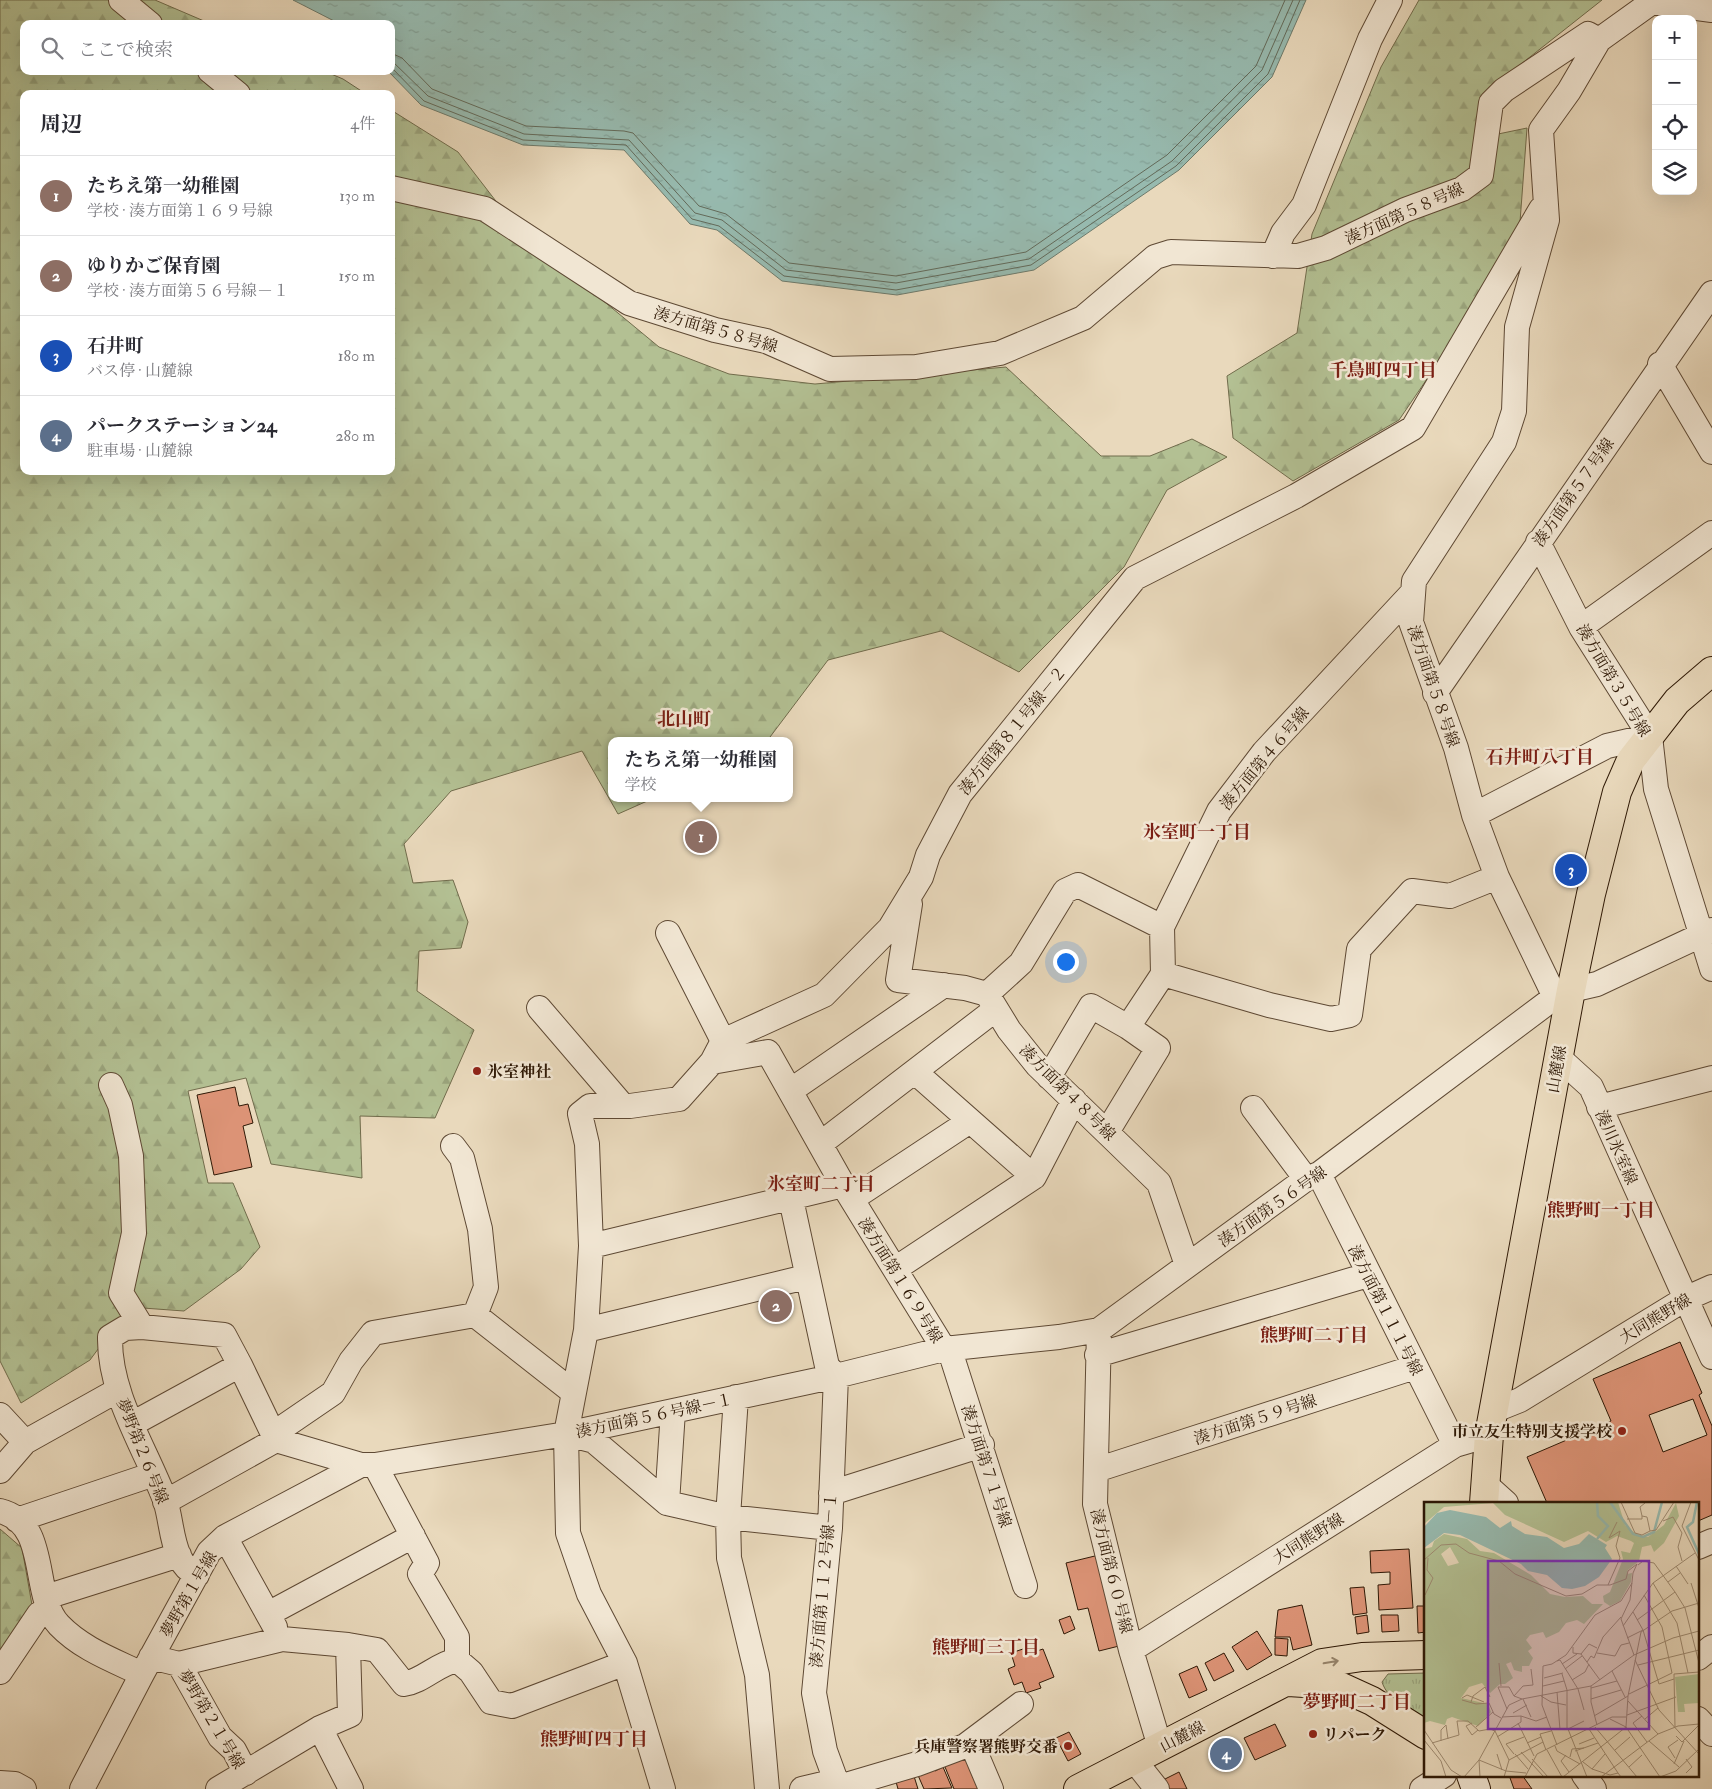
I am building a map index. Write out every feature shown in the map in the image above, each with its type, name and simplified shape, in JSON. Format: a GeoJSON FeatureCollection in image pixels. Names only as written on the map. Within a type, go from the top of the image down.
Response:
{"type":"FeatureCollection","features":[{"type":"Feature","properties":{"kind":"main road","name":"山麓線"},"geometry":{"type":"LineString","coordinates":[[1492,1497],[1492,1422],[1558,1057],[1563,994],[1617,792],[1631,760],[1677,701],[1712,670]]}},
{"type":"Feature","properties":{"kind":"main road","name":"山麓線"},"geometry":{"type":"LineString","coordinates":[[1078,1789],[1322,1664],[1362,1657],[1424,1655]]}},
{"type":"Feature","properties":{"kind":"main road"},"geometry":{"type":"LineString","coordinates":[[1286,1682],[1336,1685],[1372,1701],[1424,1734]]}},
{"type":"Feature","properties":{"kind":"street"},"geometry":{"type":"LineString","coordinates":[[121,0],[145,20]]}},
{"type":"Feature","properties":{"kind":"street"},"geometry":{"type":"LineString","coordinates":[[1273,256],[1283,233],[1304,205],[1370,39],[1390,0]]}},
{"type":"Feature","properties":{"kind":"street"},"geometry":{"type":"LineString","coordinates":[[1598,40],[1652,2],[1712,10]]}},
{"type":"Feature","properties":{"kind":"street","name":"湊方面第５８号線"},"geometry":{"type":"LineString","coordinates":[[395,189],[485,209],[629,303],[714,330],[766,341],[830,369],[916,367],[1000,353],[1083,318],[1155,257],[1171,252],[1298,256],[1326,248],[1405,210],[1462,189],[1480,175],[1491,104],[1504,90],[1588,34],[1598,40],[1569,91],[1541,130],[1547,220],[1517,327],[1514,411],[1504,442],[1414,581],[1411,622],[1456,748],[1474,815]]}},
{"type":"Feature","properties":{"kind":"street"},"geometry":{"type":"LineString","coordinates":[[215,75],[233,90]]}},
{"type":"Feature","properties":{"kind":"street","name":"湊方面第８１号線－２"},"geometry":{"type":"LineString","coordinates":[[723,1041],[824,995],[890,928],[922,877],[928,855],[960,794],[1135,578],[1296,496],[1413,428],[1545,202]]}},
{"type":"Feature","properties":{"kind":"street","name":"湊方面第５７号線"},"geometry":{"type":"LineString","coordinates":[[1435,693],[1660,364],[1712,293]]}},
{"type":"Feature","properties":{"kind":"street"},"geometry":{"type":"LineString","coordinates":[[1660,364],[1712,452]]}},
{"type":"Feature","properties":{"kind":"street"},"geometry":{"type":"LineString","coordinates":[[1581,627],[1712,534]]}},
{"type":"Feature","properties":{"kind":"street","name":"湊方面第３５号線"},"geometry":{"type":"LineString","coordinates":[[1538,542],[1581,627],[1650,736],[1656,789],[1707,933],[1712,969]]}},
{"type":"Feature","properties":{"kind":"street","name":"湊方面第４６号線"},"geometry":{"type":"LineString","coordinates":[[1163,974],[1162,927],[1219,811],[1264,752],[1413,592]]}},
{"type":"Feature","properties":{"kind":"street"},"geometry":{"type":"LineString","coordinates":[[1650,736],[1606,746],[1474,815],[1497,877],[1563,994],[1597,984],[1707,933]]}},
{"type":"Feature","properties":{"kind":"street"},"geometry":{"type":"LineString","coordinates":[[1128,1027],[1163,974],[1269,1005],[1331,1020],[1350,1015],[1359,949],[1412,891],[1450,896],[1497,877]]}},
{"type":"Feature","properties":{"kind":"street"},"geometry":{"type":"LineString","coordinates":[[820,1144],[915,1072],[992,1002],[1021,963],[1066,891],[1078,885],[1162,927]]}},
{"type":"Feature","properties":{"kind":"street"},"geometry":{"type":"LineString","coordinates":[[912,892],[898,980],[944,985],[992,1002]]}},
{"type":"Feature","properties":{"kind":"street"},"geometry":{"type":"LineString","coordinates":[[663,1789],[625,1663],[589,1594],[568,1533],[566,1434],[586,1330],[591,1246],[587,1144],[580,1114],[590,1106],[622,1106],[679,1099],[712,1062],[723,1041],[668,934]]}},
{"type":"Feature","properties":{"kind":"street"},"geometry":{"type":"LineString","coordinates":[[790,1091],[944,985]]}},
{"type":"Feature","properties":{"kind":"street","name":"湊方面第５６号線"},"geometry":{"type":"LineString","coordinates":[[944,1349],[1058,1337],[1099,1330],[1563,994]]}},
{"type":"Feature","properties":{"kind":"street","name":"湊方面第４８号線"},"geometry":{"type":"LineString","coordinates":[[992,1002],[1009,1030],[1049,1077],[1159,1183],[1187,1265]]}},
{"type":"Feature","properties":{"kind":"street"},"geometry":{"type":"LineString","coordinates":[[1049,1077],[1091,1006],[1128,1027],[1158,1048],[1107,1132]]}},
{"type":"Feature","properties":{"kind":"street"},"geometry":{"type":"LineString","coordinates":[[539,1008],[622,1106]]}},
{"type":"Feature","properties":{"kind":"street","name":"湊方面第１６９号線"},"geometry":{"type":"LineString","coordinates":[[712,1062],[768,1052],[848,1192],[944,1349]]}},
{"type":"Feature","properties":{"kind":"street","name":"湊川氷室線"},"geometry":{"type":"LineString","coordinates":[[1558,1057],[1591,1087],[1712,1356]]}},
{"type":"Feature","properties":{"kind":"street"},"geometry":{"type":"LineString","coordinates":[[915,1072],[1034,1177]]}},
{"type":"Feature","properties":{"kind":"street"},"geometry":{"type":"LineString","coordinates":[[1599,1107],[1712,1078]]}},
{"type":"Feature","properties":{"kind":"street"},"geometry":{"type":"LineString","coordinates":[[111,1085],[120,1106],[131,1166],[134,1233],[121,1293],[133,1327],[224,1335],[240,1364],[274,1437],[368,1465],[413,1536],[427,1563],[420,1574],[457,1637],[457,1660],[470,1672],[491,1702],[512,1706],[625,1663]]}},
{"type":"Feature","properties":{"kind":"street"},"geometry":{"type":"LineString","coordinates":[[895,1269],[1034,1177],[1074,1100]]}},
{"type":"Feature","properties":{"kind":"street","name":"湊方面第１１１号線"},"geometry":{"type":"LineString","coordinates":[[1253,1108],[1312,1176],[1368,1275],[1455,1445]]}},
{"type":"Feature","properties":{"kind":"street"},"geometry":{"type":"LineString","coordinates":[[591,1246],[791,1199],[848,1192],[970,1121]]}},
{"type":"Feature","properties":{"kind":"street"},"geometry":{"type":"LineString","coordinates":[[453,1146],[462,1158],[480,1228],[486,1287],[474,1315]]}},
{"type":"Feature","properties":{"kind":"street"},"geometry":{"type":"LineString","coordinates":[[791,1199],[806,1277],[827,1366],[836,1376]]}},
{"type":"Feature","properties":{"kind":"street"},"geometry":{"type":"LineString","coordinates":[[1097,1355],[1368,1275]]}},
{"type":"Feature","properties":{"kind":"street"},"geometry":{"type":"LineString","coordinates":[[586,1330],[806,1277]]}},
{"type":"Feature","properties":{"kind":"street","name":"大同熊野線"},"geometry":{"type":"LineString","coordinates":[[1131,1650],[1492,1422],[1520,1400],[1685,1299],[1712,1287]]}},
{"type":"Feature","properties":{"kind":"street"},"geometry":{"type":"LineString","coordinates":[[165,1502],[274,1437],[333,1393],[351,1361],[373,1333],[474,1315],[573,1392]]}},
{"type":"Feature","properties":{"kind":"street","name":"夢野第２６号線"},"geometry":{"type":"LineString","coordinates":[[133,1327],[110,1337],[110,1355],[118,1390],[165,1502],[178,1555],[189,1571],[197,1574]]}},
{"type":"Feature","properties":{"kind":"street","name":"湊方面第６０号線"},"geometry":{"type":"LineString","coordinates":[[1099,1330],[1095,1504],[1131,1650],[1160,1747]]}},
{"type":"Feature","properties":{"kind":"street","name":"湊方面第５６号線－１"},"geometry":{"type":"LineString","coordinates":[[368,1465],[566,1434],[836,1376],[944,1349]]}},
{"type":"Feature","properties":{"kind":"street","name":"湊方面第７１号線"},"geometry":{"type":"LineString","coordinates":[[944,1349],[952,1357],[982,1445],[1025,1586]]}},
{"type":"Feature","properties":{"kind":"street"},"geometry":{"type":"LineString","coordinates":[[132,1424],[240,1364]]}},
{"type":"Feature","properties":{"kind":"street","name":"湊方面第５９号線"},"geometry":{"type":"LineString","coordinates":[[1096,1470],[1415,1368]]}},
{"type":"Feature","properties":{"kind":"street","name":"湊方面第１１２号線－１"},"geometry":{"type":"LineString","coordinates":[[836,1376],[830,1528],[814,1693],[825,1751],[843,1785]]}},
{"type":"Feature","properties":{"kind":"street"},"geometry":{"type":"LineString","coordinates":[[0,1471],[25,1442],[118,1390]]}},
{"type":"Feature","properties":{"kind":"street"},"geometry":{"type":"LineString","coordinates":[[736,1397],[728,1517],[729,1558],[757,1675],[767,1789]]}},
{"type":"Feature","properties":{"kind":"street"},"geometry":{"type":"LineString","coordinates":[[667,1503],[673,1411]]}},
{"type":"Feature","properties":{"kind":"street"},"geometry":{"type":"LineString","coordinates":[[0,1415],[25,1442]]}},
{"type":"Feature","properties":{"kind":"street"},"geometry":{"type":"LineString","coordinates":[[566,1434],[594,1442],[667,1503],[728,1517],[830,1528]]}},
{"type":"Feature","properties":{"kind":"street"},"geometry":{"type":"LineString","coordinates":[[831,1493],[982,1445]]}},
{"type":"Feature","properties":{"kind":"street","name":"夢野第１号線"},"geometry":{"type":"LineString","coordinates":[[82,1789],[146,1665],[209,1552],[226,1537],[368,1465]]}},
{"type":"Feature","properties":{"kind":"street"},"geometry":{"type":"LineString","coordinates":[[8,1515],[154,1474]]}},
{"type":"Feature","properties":{"kind":"street"},"geometry":{"type":"LineString","coordinates":[[8,1515],[22,1523],[34,1544],[47,1603],[58,1624],[82,1645],[146,1665],[178,1664],[282,1639],[348,1645],[377,1650],[404,1684],[412,1683],[445,1662],[457,1660]]}},
{"type":"Feature","properties":{"kind":"street"},"geometry":{"type":"LineString","coordinates":[[268,1614],[413,1536]]}},
{"type":"Feature","properties":{"kind":"street"},"geometry":{"type":"LineString","coordinates":[[226,1537],[282,1639]]}},
{"type":"Feature","properties":{"kind":"street"},"geometry":{"type":"LineString","coordinates":[[1700,1546],[1712,1541]]}},
{"type":"Feature","properties":{"kind":"street"},"geometry":{"type":"LineString","coordinates":[[0,1672],[47,1603],[178,1555]]}},
{"type":"Feature","properties":{"kind":"street"},"geometry":{"type":"LineString","coordinates":[[246,1772],[320,1728],[350,1715],[348,1645]]}},
{"type":"Feature","properties":{"kind":"street"},"geometry":{"type":"LineString","coordinates":[[1700,1656],[1712,1647]]}},
{"type":"Feature","properties":{"kind":"street","name":"夢野第２１号線"},"geometry":{"type":"LineString","coordinates":[[178,1664],[220,1737],[234,1750],[246,1772],[218,1789]]}},
{"type":"Feature","properties":{"kind":"street"},"geometry":{"type":"LineString","coordinates":[[802,1789],[843,1785],[918,1764],[971,1742],[1021,1704]]}},
{"type":"Feature","properties":{"kind":"street"},"geometry":{"type":"LineString","coordinates":[[1700,1721],[1712,1734]]}},
{"type":"Feature","properties":{"kind":"street"},"geometry":{"type":"LineString","coordinates":[[320,1728],[351,1789]]}},
{"type":"Feature","properties":{"kind":"street"},"geometry":{"type":"LineString","coordinates":[[971,1742],[991,1789]]}},
{"type":"Feature","properties":{"kind":"street"},"geometry":{"type":"LineString","coordinates":[[1134,1760],[1157,1789]]}},
{"type":"Feature","properties":{"kind":"street"},"geometry":{"type":"LineString","coordinates":[[1422,1789],[1442,1776]]}},
{"type":"Feature","properties":{"kind":"street"},"geometry":{"type":"LineString","coordinates":[[1471,1776],[1476,1789]]}},
{"type":"Feature","properties":{"kind":"street"},"geometry":{"type":"LineString","coordinates":[[0,1783],[15,1784],[24,1789]]}},
{"type":"Feature","properties":{"kind":"green space"},"geometry":{"type":"Polygon","coordinates":[[[0,0],[155,0],[202,20],[20,20],[20,75],[334,75],[360,90],[20,90],[20,475],[395,475],[395,113],[458,152],[519,231],[659,347],[729,374],[815,384],[1006,367],[1101,456],[1150,456],[1192,439],[1227,457],[1167,490],[1124,567],[1019,672],[941,631],[828,660],[770,737],[608,737],[608,796],[582,751],[451,791],[404,844],[413,883],[453,880],[468,922],[461,948],[419,951],[417,991],[474,1030],[435,1118],[360,1116],[362,1178],[271,1164],[246,1078],[188,1091],[208,1183],[233,1183],[260,1247],[241,1269],[184,1311],[129,1307],[90,1360],[21,1403],[0,1361],[0,0]]]}},
{"type":"Feature","properties":{"kind":"green space"},"geometry":{"type":"Polygon","coordinates":[[[1419,0],[1602,0],[1487,91],[1474,139],[1527,128],[1520,222],[1444,354],[1399,420],[1293,481],[1233,438],[1227,376],[1297,333],[1312,234],[1381,67],[1419,0]]]}},
{"type":"Feature","properties":{"kind":"green space"},"geometry":{"type":"Polygon","coordinates":[[[611,802],[645,802],[618,814],[611,802]]]}},
{"type":"Feature","properties":{"kind":"green space"},"geometry":{"type":"Polygon","coordinates":[[[0,1529],[22,1548],[32,1605],[0,1657],[0,1529]]]}},
{"type":"Feature","properties":{"kind":"green space"},"geometry":{"type":"Polygon","coordinates":[[[1424,1673],[1424,1717],[1406,1710],[1389,1694],[1382,1682],[1388,1674],[1424,1673]]]}},
{"type":"Feature","properties":{"kind":"water"},"geometry":{"type":"Polygon","coordinates":[[[293,0],[1306,0],[1272,77],[1179,170],[1034,270],[897,295],[782,281],[717,230],[690,224],[624,150],[523,145],[421,105],[392,75],[395,75],[395,20],[332,20],[293,0]]]}},
{"type":"Feature","properties":{"kind":"building"},"geometry":{"type":"Polygon","coordinates":[[[235,1087],[239,1106],[248,1104],[253,1123],[243,1126],[252,1167],[214,1175],[197,1095],[235,1087]]]}},
{"type":"Feature","properties":{"kind":"building","name":"市立友生特別支援学校"},"geometry":{"type":"Polygon","coordinates":[[[1680,1342],[1702,1393],[1699,1395],[1712,1426],[1712,1515],[1700,1520],[1700,1502],[1547,1502],[1527,1457],[1611,1421],[1593,1379],[1680,1342]],[[1693,1399],[1649,1415],[1663,1452],[1707,1435],[1693,1399]]]}},
{"type":"Feature","properties":{"kind":"building"},"geometry":{"type":"Polygon","coordinates":[[[1409,1549],[1413,1608],[1379,1610],[1378,1585],[1390,1584],[1390,1572],[1371,1573],[1370,1551],[1409,1549]]]}},
{"type":"Feature","properties":{"kind":"building"},"geometry":{"type":"Polygon","coordinates":[[[1099,1555],[1123,1645],[1099,1651],[1088,1608],[1078,1610],[1066,1563],[1099,1555]]]}},
{"type":"Feature","properties":{"kind":"building"},"geometry":{"type":"Polygon","coordinates":[[[1364,1587],[1367,1613],[1353,1615],[1350,1588],[1364,1587]]]}},
{"type":"Feature","properties":{"kind":"building"},"geometry":{"type":"Polygon","coordinates":[[[1302,1605],[1312,1645],[1293,1650],[1290,1637],[1275,1637],[1278,1610],[1302,1605]]]}},
{"type":"Feature","properties":{"kind":"building"},"geometry":{"type":"Polygon","coordinates":[[[1417,1606],[1424,1606],[1424,1632],[1418,1633],[1417,1606]]]}},
{"type":"Feature","properties":{"kind":"building"},"geometry":{"type":"Polygon","coordinates":[[[1367,1615],[1369,1632],[1357,1634],[1355,1617],[1367,1615]]]}},
{"type":"Feature","properties":{"kind":"building"},"geometry":{"type":"Polygon","coordinates":[[[1381,1615],[1398,1615],[1399,1631],[1382,1632],[1381,1615]]]}},
{"type":"Feature","properties":{"kind":"building"},"geometry":{"type":"Polygon","coordinates":[[[1070,1616],[1075,1629],[1064,1634],[1059,1620],[1070,1616]]]}},
{"type":"Feature","properties":{"kind":"building"},"geometry":{"type":"Polygon","coordinates":[[[1257,1631],[1272,1655],[1247,1670],[1232,1647],[1257,1631]]]}},
{"type":"Feature","properties":{"kind":"building"},"geometry":{"type":"Polygon","coordinates":[[[1275,1638],[1288,1639],[1287,1656],[1275,1655],[1275,1638]]]}},
{"type":"Feature","properties":{"kind":"building"},"geometry":{"type":"Polygon","coordinates":[[[1026,1648],[1028,1654],[1043,1649],[1054,1677],[1039,1683],[1041,1688],[1026,1693],[1022,1682],[1014,1685],[1008,1669],[1015,1666],[1011,1653],[1026,1648]]]}},
{"type":"Feature","properties":{"kind":"building"},"geometry":{"type":"Polygon","coordinates":[[[1224,1653],[1234,1671],[1214,1681],[1205,1663],[1224,1653]]]}},
{"type":"Feature","properties":{"kind":"building"},"geometry":{"type":"Polygon","coordinates":[[[1197,1666],[1207,1690],[1189,1698],[1179,1674],[1197,1666]]]}},
{"type":"Feature","properties":{"kind":"building"},"geometry":{"type":"Polygon","coordinates":[[[1275,1724],[1286,1746],[1255,1760],[1244,1738],[1275,1724]]]}},
{"type":"Feature","properties":{"kind":"building","name":"兵庫警察署熊野交番"},"geometry":{"type":"Polygon","coordinates":[[[1069,1732],[1081,1754],[1068,1761],[1056,1738],[1069,1732]]]}},
{"type":"Feature","properties":{"kind":"building"},"geometry":{"type":"Polygon","coordinates":[[[964,1753],[979,1789],[954,1789],[943,1762],[964,1753]]]}},
{"type":"Feature","properties":{"kind":"building"},"geometry":{"type":"Polygon","coordinates":[[[933,1767],[935,1771],[943,1767],[952,1788],[924,1789],[917,1773],[933,1767]]]}},
{"type":"Feature","properties":{"kind":"building"},"geometry":{"type":"Polygon","coordinates":[[[1179,1772],[1187,1789],[1169,1789],[1163,1780],[1179,1772]]]}},
{"type":"Feature","properties":{"kind":"building"},"geometry":{"type":"Polygon","coordinates":[[[913,1773],[918,1789],[898,1789],[895,1778],[913,1773]]]}},
{"type":"Feature","properties":{"kind":"building"},"geometry":{"type":"Polygon","coordinates":[[[1509,1776],[1523,1776],[1532,1789],[1514,1789],[1509,1776]]]}},
{"type":"Feature","properties":{"kind":"place","name":"たちえ第一幼稚園"},"geometry":{"type":"Point","coordinates":[701,837]}},
{"type":"Feature","properties":{"kind":"place","name":"石井町"},"geometry":{"type":"Point","coordinates":[1571,870]}},
{"type":"Feature","properties":{"kind":"place","name":"氷室神社"},"geometry":{"type":"Point","coordinates":[477,1071]}},
{"type":"Feature","properties":{"kind":"place","name":"ゆりかご保育園"},"geometry":{"type":"Point","coordinates":[776,1306]}},
{"type":"Feature","properties":{"kind":"place","name":"市立友生特別支援学校"},"geometry":{"type":"Point","coordinates":[1622,1431]}},
{"type":"Feature","properties":{"kind":"place","name":"リパーク"},"geometry":{"type":"Point","coordinates":[1313,1734]}},
{"type":"Feature","properties":{"kind":"place","name":"兵庫警察署熊野交番"},"geometry":{"type":"Point","coordinates":[1068,1746]}},
{"type":"Feature","properties":{"kind":"place","name":"パークステーション24"},"geometry":{"type":"Point","coordinates":[1226,1754]}},
{"type":"Feature","properties":{"kind":"district","name":"千鳥町四丁目"},"geometry":{"type":"Point","coordinates":[1383,370]}},
{"type":"Feature","properties":{"kind":"district","name":"北山町"},"geometry":{"type":"Point","coordinates":[684,719]}},
{"type":"Feature","properties":{"kind":"district","name":"石井町八丁目"},"geometry":{"type":"Point","coordinates":[1540,757]}},
{"type":"Feature","properties":{"kind":"district","name":"氷室町一丁目"},"geometry":{"type":"Point","coordinates":[1197,832]}},
{"type":"Feature","properties":{"kind":"district","name":"氷室町二丁目"},"geometry":{"type":"Point","coordinates":[821,1184]}},
{"type":"Feature","properties":{"kind":"district","name":"熊野町一丁目"},"geometry":{"type":"Point","coordinates":[1601,1210]}},
{"type":"Feature","properties":{"kind":"district","name":"熊野町二丁目"},"geometry":{"type":"Point","coordinates":[1314,1335]}},
{"type":"Feature","properties":{"kind":"district","name":"熊野町三丁目"},"geometry":{"type":"Point","coordinates":[986,1647]}},
{"type":"Feature","properties":{"kind":"district","name":"夢野町二丁目"},"geometry":{"type":"Point","coordinates":[1357,1702]}},
{"type":"Feature","properties":{"kind":"district","name":"熊野町四丁目"},"geometry":{"type":"Point","coordinates":[594,1739]}}]}
